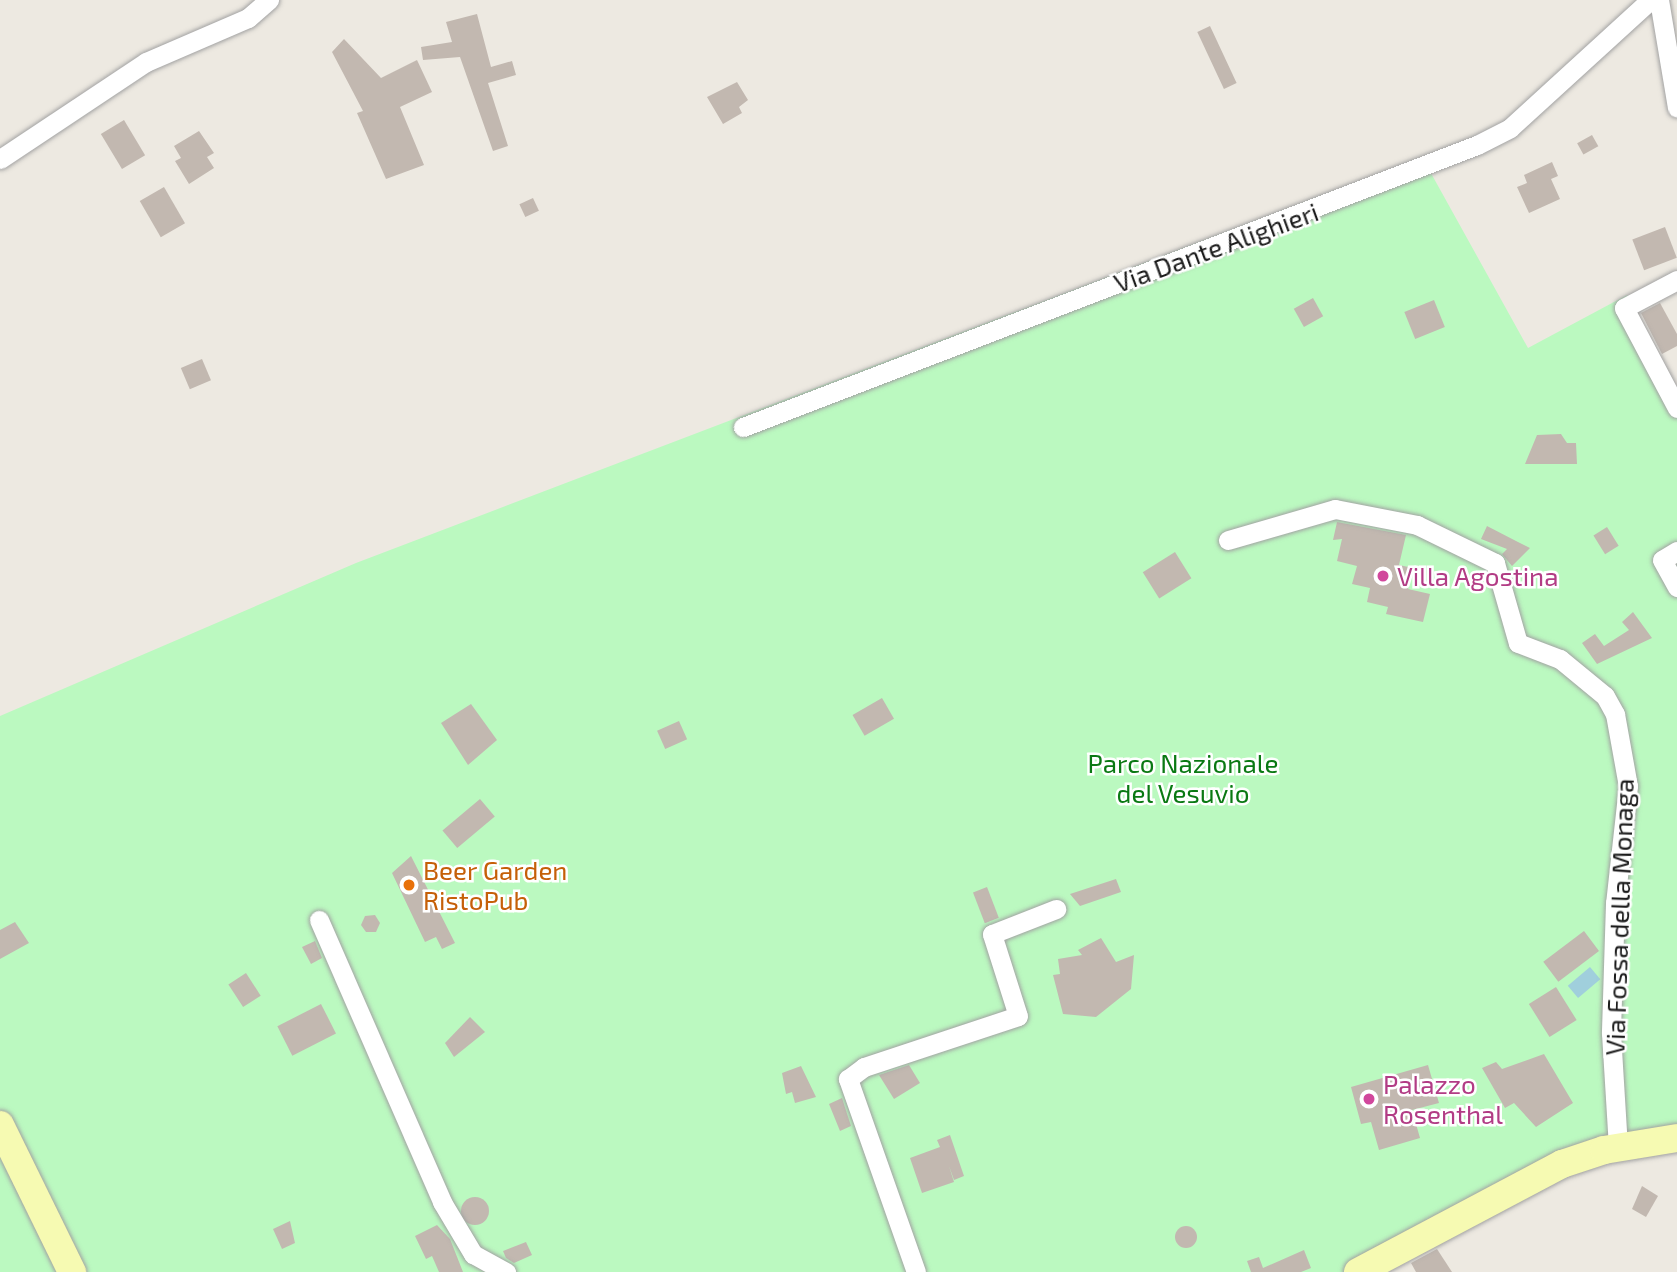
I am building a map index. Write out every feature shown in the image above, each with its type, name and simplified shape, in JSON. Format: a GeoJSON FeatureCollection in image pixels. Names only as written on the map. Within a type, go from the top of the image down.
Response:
{"type":"FeatureCollection","features":[{"type":"Feature","properties":{"kind":"street"},"geometry":{"type":"LineString","coordinates":[[0,159],[146,62],[248,18],[269,0]]}},
{"type":"Feature","properties":{"kind":"street","name":"Via Dante Alighieri"},"geometry":{"type":"LineString","coordinates":[[743,427],[1477,145],[1510,128],[1650,0]]}},
{"type":"Feature","properties":{"kind":"street"},"geometry":{"type":"LineString","coordinates":[[1659,0],[1677,107]]}},
{"type":"Feature","properties":{"kind":"street"},"geometry":{"type":"LineString","coordinates":[[1677,280],[1625,308],[1677,408]]}},
{"type":"Feature","properties":{"kind":"street","name":"Via Fossa della Monaga"},"geometry":{"type":"LineString","coordinates":[[1228,540],[1335,509],[1417,525],[1495,563],[1518,643],[1560,659],[1605,696],[1617,724],[1628,786],[1615,903],[1611,1020],[1626,1149]]}},
{"type":"Feature","properties":{"kind":"street"},"geometry":{"type":"LineString","coordinates":[[1677,551],[1662,560],[1677,587]]}},
{"type":"Feature","properties":{"kind":"street"},"geometry":{"type":"LineString","coordinates":[[916,1272],[848,1079],[864,1067],[1018,1016],[992,934],[1056,909]]}},
{"type":"Feature","properties":{"kind":"street"},"geometry":{"type":"LineString","coordinates":[[319,920],[443,1202],[473,1254],[506,1272]]}},
{"type":"Feature","properties":{"kind":"street"},"geometry":{"type":"LineString","coordinates":[[0,1125],[72,1272]]}},
{"type":"Feature","properties":{"kind":"street"},"geometry":{"type":"LineString","coordinates":[[1358,1272],[1562,1164],[1677,1138]]}},
{"type":"Feature","properties":{"kind":"green space","name":"Parco Nazionale del Vesuvio"},"geometry":{"type":"Polygon","coordinates":[[[1422,157],[1528,348],[1627,295],[1677,391],[1677,1141],[1598,1155],[1371,1272],[0,1272],[0,716],[356,563],[1422,157]]]}},
{"type":"Feature","properties":{"kind":"water"},"geometry":{"type":"Polygon","coordinates":[[[1590,967],[1600,979],[1578,998],[1568,986],[1590,967]]]}},
{"type":"Feature","properties":{"kind":"building"},"geometry":{"type":"Polygon","coordinates":[[[477,14],[491,67],[512,61],[516,75],[488,83],[508,146],[493,151],[460,57],[423,60],[421,47],[452,42],[446,22],[477,14]]]}},
{"type":"Feature","properties":{"kind":"building"},"geometry":{"type":"Polygon","coordinates":[[[1210,26],[1237,83],[1224,89],[1197,32],[1210,26]]]}},
{"type":"Feature","properties":{"kind":"building"},"geometry":{"type":"Polygon","coordinates":[[[344,39],[381,78],[417,60],[432,92],[400,107],[424,165],[386,179],[357,113],[363,111],[332,52],[344,39]]]}},
{"type":"Feature","properties":{"kind":"building"},"geometry":{"type":"Polygon","coordinates":[[[737,82],[748,100],[739,107],[742,113],[723,124],[707,97],[737,82]]]}},
{"type":"Feature","properties":{"kind":"building"},"geometry":{"type":"Polygon","coordinates":[[[124,120],[145,155],[122,169],[101,134],[124,120]]]}},
{"type":"Feature","properties":{"kind":"building"},"geometry":{"type":"Polygon","coordinates":[[[199,131],[214,153],[207,157],[214,168],[189,184],[175,161],[181,158],[174,146],[199,131]]]}},
{"type":"Feature","properties":{"kind":"building"},"geometry":{"type":"Polygon","coordinates":[[[1592,135],[1598,146],[1583,155],[1577,143],[1592,135]]]}},
{"type":"Feature","properties":{"kind":"building"},"geometry":{"type":"Polygon","coordinates":[[[1552,162],[1558,176],[1551,179],[1560,199],[1529,213],[1517,187],[1527,183],[1524,175],[1552,162]]]}},
{"type":"Feature","properties":{"kind":"building"},"geometry":{"type":"Polygon","coordinates":[[[164,187],[185,223],[161,237],[140,201],[164,187]]]}},
{"type":"Feature","properties":{"kind":"building"},"geometry":{"type":"Polygon","coordinates":[[[533,198],[539,211],[525,217],[519,204],[533,198]]]}},
{"type":"Feature","properties":{"kind":"building"},"geometry":{"type":"Polygon","coordinates":[[[1665,227],[1677,258],[1644,270],[1632,240],[1665,227]]]}},
{"type":"Feature","properties":{"kind":"building"},"geometry":{"type":"Polygon","coordinates":[[[1313,298],[1323,316],[1304,327],[1294,309],[1313,298]]]}},
{"type":"Feature","properties":{"kind":"building"},"geometry":{"type":"Polygon","coordinates":[[[1434,300],[1445,327],[1415,339],[1404,312],[1434,300]]]}},
{"type":"Feature","properties":{"kind":"building"},"geometry":{"type":"Polygon","coordinates":[[[1660,303],[1677,334],[1677,346],[1662,354],[1641,313],[1660,303]]]}},
{"type":"Feature","properties":{"kind":"building"},"geometry":{"type":"Polygon","coordinates":[[[202,359],[211,380],[190,389],[181,368],[202,359]]]}},
{"type":"Feature","properties":{"kind":"building"},"geometry":{"type":"Polygon","coordinates":[[[1561,434],[1567,443],[1576,443],[1577,464],[1525,464],[1537,435],[1561,434]]]}},
{"type":"Feature","properties":{"kind":"building","name":"Villa Agostina"},"geometry":{"type":"Polygon","coordinates":[[[1337,522],[1406,535],[1399,565],[1413,568],[1408,589],[1430,594],[1423,622],[1386,614],[1388,607],[1367,602],[1370,588],[1352,584],[1357,566],[1337,561],[1342,539],[1333,540],[1337,522]]]}},
{"type":"Feature","properties":{"kind":"building"},"geometry":{"type":"Polygon","coordinates":[[[1487,526],[1530,548],[1512,566],[1502,554],[1507,549],[1481,539],[1487,526]]]}},
{"type":"Feature","properties":{"kind":"building"},"geometry":{"type":"Polygon","coordinates":[[[1607,527],[1619,546],[1605,554],[1593,535],[1607,527]]]}},
{"type":"Feature","properties":{"kind":"building"},"geometry":{"type":"Polygon","coordinates":[[[1175,552],[1191,578],[1159,598],[1143,572],[1175,552]]]}},
{"type":"Feature","properties":{"kind":"building"},"geometry":{"type":"Polygon","coordinates":[[[1633,612],[1652,638],[1597,664],[1582,643],[1595,634],[1604,646],[1629,630],[1622,622],[1633,612]]]}},
{"type":"Feature","properties":{"kind":"building"},"geometry":{"type":"Polygon","coordinates":[[[882,698],[894,719],[865,736],[853,715],[882,698]]]}},
{"type":"Feature","properties":{"kind":"building"},"geometry":{"type":"Polygon","coordinates":[[[471,704],[497,740],[468,765],[441,723],[471,704]]]}},
{"type":"Feature","properties":{"kind":"building"},"geometry":{"type":"Polygon","coordinates":[[[679,721],[687,739],[665,749],[657,731],[679,721]]]}},
{"type":"Feature","properties":{"kind":"building"},"geometry":{"type":"Polygon","coordinates":[[[480,799],[495,817],[457,848],[442,830],[480,799]]]}},
{"type":"Feature","properties":{"kind":"building"},"geometry":{"type":"Polygon","coordinates":[[[411,856],[455,943],[442,949],[436,937],[425,942],[392,873],[411,856]]]}},
{"type":"Feature","properties":{"kind":"building"},"geometry":{"type":"Polygon","coordinates":[[[1116,879],[1121,892],[1080,906],[1070,894],[1116,879]]]}},
{"type":"Feature","properties":{"kind":"building"},"geometry":{"type":"Polygon","coordinates":[[[987,887],[999,918],[985,923],[973,892],[987,887]]]}},
{"type":"Feature","properties":{"kind":"building"},"geometry":{"type":"Polygon","coordinates":[[[375,915],[380,923],[376,932],[366,932],[361,925],[365,916],[375,915]]]}},
{"type":"Feature","properties":{"kind":"building"},"geometry":{"type":"Polygon","coordinates":[[[15,922],[29,943],[0,959],[0,930],[15,922]]]}},
{"type":"Feature","properties":{"kind":"building"},"geometry":{"type":"Polygon","coordinates":[[[1584,931],[1599,951],[1558,982],[1543,962],[1584,931]]]}},
{"type":"Feature","properties":{"kind":"building"},"geometry":{"type":"Polygon","coordinates":[[[1101,938],[1116,962],[1134,955],[1131,989],[1096,1017],[1063,1014],[1053,975],[1060,974],[1058,959],[1082,955],[1078,950],[1101,938]]]}},
{"type":"Feature","properties":{"kind":"building"},"geometry":{"type":"Polygon","coordinates":[[[315,941],[322,958],[311,964],[302,947],[315,941]]]}},
{"type":"Feature","properties":{"kind":"building"},"geometry":{"type":"Polygon","coordinates":[[[246,973],[261,996],[243,1007],[228,984],[246,973]]]}},
{"type":"Feature","properties":{"kind":"building"},"geometry":{"type":"Polygon","coordinates":[[[1556,987],[1577,1020],[1550,1037],[1529,1004],[1556,987]]]}},
{"type":"Feature","properties":{"kind":"building"},"geometry":{"type":"Polygon","coordinates":[[[321,1004],[336,1033],[292,1056],[277,1026],[321,1004]]]}},
{"type":"Feature","properties":{"kind":"building"},"geometry":{"type":"Polygon","coordinates":[[[470,1017],[485,1032],[454,1057],[445,1043],[470,1017]]]}},
{"type":"Feature","properties":{"kind":"building"},"geometry":{"type":"Polygon","coordinates":[[[1544,1054],[1573,1103],[1536,1127],[1514,1103],[1505,1108],[1482,1068],[1496,1062],[1502,1069],[1544,1054]]]}},
{"type":"Feature","properties":{"kind":"building"},"geometry":{"type":"Polygon","coordinates":[[[909,1065],[920,1083],[894,1099],[879,1075],[909,1065]]]}},
{"type":"Feature","properties":{"kind":"building"},"geometry":{"type":"Polygon","coordinates":[[[1428,1065],[1439,1103],[1412,1110],[1420,1138],[1379,1150],[1371,1122],[1361,1124],[1351,1087],[1428,1065]]]}},
{"type":"Feature","properties":{"kind":"building"},"geometry":{"type":"Polygon","coordinates":[[[801,1066],[816,1097],[795,1103],[792,1092],[786,1094],[782,1073],[801,1066]]]}},
{"type":"Feature","properties":{"kind":"building"},"geometry":{"type":"Polygon","coordinates":[[[842,1098],[851,1126],[840,1131],[829,1104],[842,1098]]]}},
{"type":"Feature","properties":{"kind":"building"},"geometry":{"type":"Polygon","coordinates":[[[950,1135],[964,1176],[954,1180],[949,1166],[954,1182],[922,1193],[910,1158],[940,1147],[937,1140],[950,1135]]]}},
{"type":"Feature","properties":{"kind":"building"},"geometry":{"type":"Polygon","coordinates":[[[1642,1186],[1658,1196],[1646,1217],[1632,1209],[1642,1186]]]}},
{"type":"Feature","properties":{"kind":"building"},"geometry":{"type":"Polygon","coordinates":[[[475,1197],[485,1201],[489,1211],[485,1221],[475,1225],[465,1221],[461,1211],[465,1201],[475,1197]]]}},
{"type":"Feature","properties":{"kind":"building"},"geometry":{"type":"Polygon","coordinates":[[[290,1221],[295,1243],[282,1249],[273,1229],[290,1221]]]}},
{"type":"Feature","properties":{"kind":"building"},"geometry":{"type":"Polygon","coordinates":[[[437,1225],[450,1239],[463,1272],[439,1272],[432,1256],[426,1259],[415,1236],[437,1225]]]}},
{"type":"Feature","properties":{"kind":"building"},"geometry":{"type":"Polygon","coordinates":[[[1186,1226],[1196,1233],[1197,1237],[1190,1247],[1186,1248],[1176,1241],[1175,1237],[1182,1227],[1186,1226]]]}},
{"type":"Feature","properties":{"kind":"building"},"geometry":{"type":"Polygon","coordinates":[[[526,1242],[532,1255],[514,1263],[506,1258],[503,1251],[526,1242]]]}},
{"type":"Feature","properties":{"kind":"building"},"geometry":{"type":"Polygon","coordinates":[[[1437,1249],[1452,1272],[1416,1272],[1411,1263],[1437,1249]]]}},
{"type":"Feature","properties":{"kind":"building"},"geometry":{"type":"Polygon","coordinates":[[[1304,1250],[1311,1268],[1301,1272],[1251,1272],[1247,1261],[1259,1257],[1263,1268],[1304,1250]]]}},
{"type":"Feature","properties":{"kind":"place","name":"Villa Agostina"},"geometry":{"type":"Point","coordinates":[1383,576]}},
{"type":"Feature","properties":{"kind":"place","name":"Beer Garden RistoPub"},"geometry":{"type":"Point","coordinates":[409,885]}},
{"type":"Feature","properties":{"kind":"place","name":"Palazzo Rosenthal"},"geometry":{"type":"Point","coordinates":[1369,1099]}}]}
